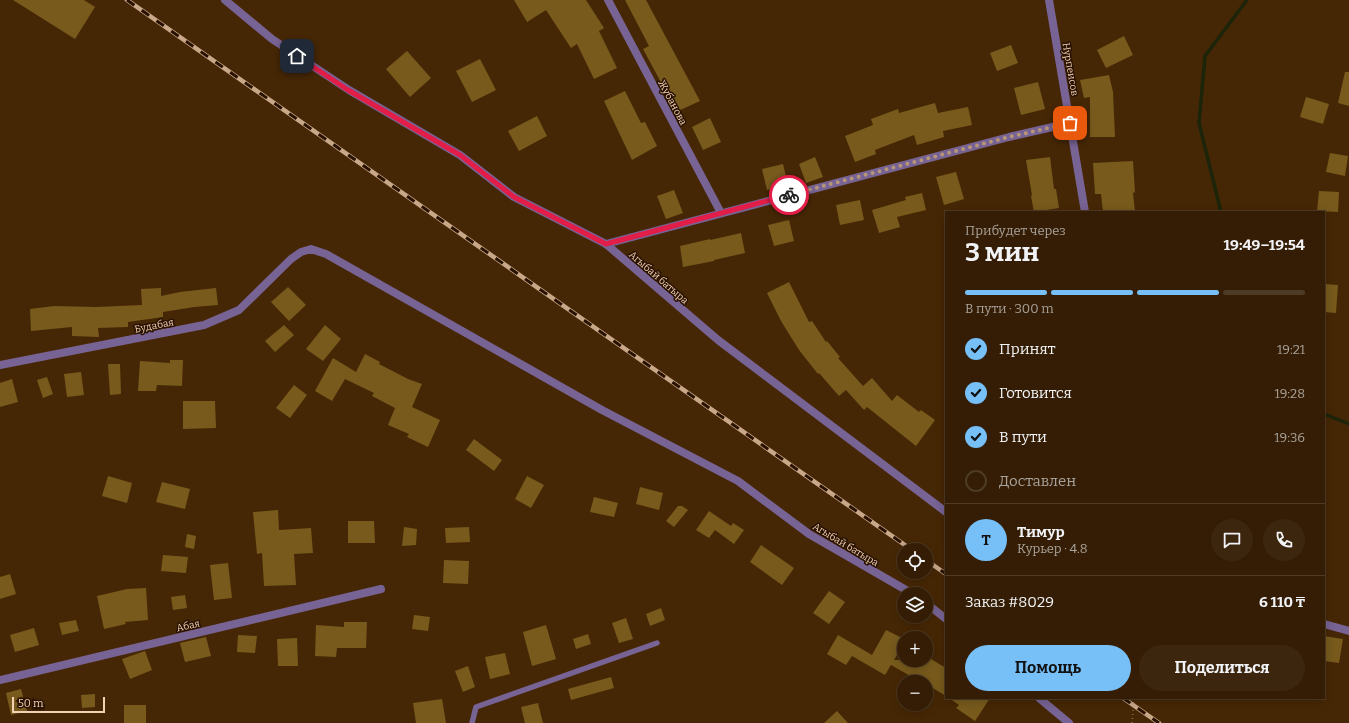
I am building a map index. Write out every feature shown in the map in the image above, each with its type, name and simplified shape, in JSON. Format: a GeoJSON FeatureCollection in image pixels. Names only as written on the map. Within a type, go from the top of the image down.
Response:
{"type":"FeatureCollection","features":[{"type":"Feature","properties":{"kind":"street","name":"Агыбай батыра"},"geometry":{"type":"LineString","coordinates":[[225,0],[272,39],[348,90],[460,155],[514,197],[606,244],[718,340],[945,511]]}},
{"type":"Feature","properties":{"kind":"street","name":"Жубанова"},"geometry":{"type":"LineString","coordinates":[[608,0],[721,213]]}},
{"type":"Feature","properties":{"kind":"street","name":"Нурпеисов"},"geometry":{"type":"LineString","coordinates":[[1049,0],[1085,211]]}},
{"type":"Feature","properties":{"kind":"street"},"geometry":{"type":"LineString","coordinates":[[606,244],[1009,137],[1070,123]]}},
{"type":"Feature","properties":{"kind":"street","name":"Агыбай батыра"},"geometry":{"type":"LineString","coordinates":[[291,259],[301,252],[311,249],[326,254],[602,410],[738,481],[809,534],[901,587]]}},
{"type":"Feature","properties":{"kind":"street","name":"Будабая"},"geometry":{"type":"LineString","coordinates":[[0,365],[204,326],[239,310],[291,259]]}},
{"type":"Feature","properties":{"kind":"street","name":"Абая"},"geometry":{"type":"LineString","coordinates":[[0,680],[381,589]]}},
{"type":"Feature","properties":{"kind":"street"},"geometry":{"type":"LineString","coordinates":[[933,609],[945,619]]}},
{"type":"Feature","properties":{"kind":"street"},"geometry":{"type":"LineString","coordinates":[[1325,624],[1349,631]]}},
{"type":"Feature","properties":{"kind":"street"},"geometry":{"type":"LineString","coordinates":[[1040,699],[1069,723]]}},
{"type":"Feature","properties":{"kind":"lane"},"geometry":{"type":"LineString","coordinates":[[472,723],[476,707],[657,643]]}},
{"type":"Feature","properties":{"kind":"path"},"geometry":{"type":"LineString","coordinates":[[1132,723],[1134,699]]}},
{"type":"Feature","properties":{"kind":"building"},"geometry":{"type":"Polygon","coordinates":[[[13,0],[84,0],[95,7],[75,39],[13,0]]]}},
{"type":"Feature","properties":{"kind":"building"},"geometry":{"type":"Polygon","coordinates":[[[514,0],[586,0],[604,28],[599,31],[617,68],[594,79],[577,44],[571,48],[546,10],[527,22],[514,0]]]}},
{"type":"Feature","properties":{"kind":"building"},"geometry":{"type":"Polygon","coordinates":[[[625,0],[646,0],[700,101],[678,111],[666,87],[664,88],[643,49],[649,46],[625,0]]]}},
{"type":"Feature","properties":{"kind":"building"},"geometry":{"type":"Polygon","coordinates":[[[1124,36],[1133,55],[1106,68],[1097,50],[1124,36]]]}},
{"type":"Feature","properties":{"kind":"building"},"geometry":{"type":"Polygon","coordinates":[[[1011,45],[1018,63],[997,71],[990,53],[1011,45]]]}},
{"type":"Feature","properties":{"kind":"building"},"geometry":{"type":"Polygon","coordinates":[[[407,51],[431,78],[410,97],[386,69],[407,51]]]}},
{"type":"Feature","properties":{"kind":"building"},"geometry":{"type":"Polygon","coordinates":[[[480,59],[496,90],[472,102],[456,71],[480,59]]]}},
{"type":"Feature","properties":{"kind":"building"},"geometry":{"type":"Polygon","coordinates":[[[1345,72],[1349,72],[1349,106],[1338,103],[1345,72]]]}},
{"type":"Feature","properties":{"kind":"building"},"geometry":{"type":"Polygon","coordinates":[[[1109,75],[1113,92],[1115,137],[1090,137],[1090,97],[1084,98],[1080,80],[1109,75]]]}},
{"type":"Feature","properties":{"kind":"building"},"geometry":{"type":"Polygon","coordinates":[[[1038,82],[1045,109],[1021,115],[1014,88],[1038,82]]]}},
{"type":"Feature","properties":{"kind":"building"},"geometry":{"type":"Polygon","coordinates":[[[625,91],[641,123],[645,122],[657,146],[632,160],[604,101],[625,91]]]}},
{"type":"Feature","properties":{"kind":"building"},"geometry":{"type":"Polygon","coordinates":[[[1306,97],[1329,104],[1323,124],[1300,117],[1306,97]]]}},
{"type":"Feature","properties":{"kind":"building"},"geometry":{"type":"Polygon","coordinates":[[[935,103],[938,113],[968,107],[972,125],[943,131],[944,137],[917,145],[914,135],[875,150],[876,154],[855,162],[845,136],[873,125],[871,119],[898,109],[899,113],[935,103]]]}},
{"type":"Feature","properties":{"kind":"building"},"geometry":{"type":"Polygon","coordinates":[[[537,116],[547,136],[519,151],[508,131],[537,116]]]}},
{"type":"Feature","properties":{"kind":"building"},"geometry":{"type":"Polygon","coordinates":[[[710,118],[721,142],[703,150],[692,127],[710,118]]]}},
{"type":"Feature","properties":{"kind":"building"},"geometry":{"type":"Polygon","coordinates":[[[1330,153],[1348,156],[1345,176],[1326,172],[1330,153]]]}},
{"type":"Feature","properties":{"kind":"building"},"geometry":{"type":"Polygon","coordinates":[[[815,157],[823,177],[806,183],[799,164],[815,157]]]}},
{"type":"Feature","properties":{"kind":"building"},"geometry":{"type":"Polygon","coordinates":[[[1050,157],[1054,189],[1056,189],[1059,208],[1034,211],[1026,160],[1050,157]]]}},
{"type":"Feature","properties":{"kind":"building"},"geometry":{"type":"Polygon","coordinates":[[[1133,161],[1135,192],[1133,193],[1135,211],[1103,211],[1101,194],[1095,194],[1093,163],[1133,161]]]}},
{"type":"Feature","properties":{"kind":"building"},"geometry":{"type":"Polygon","coordinates":[[[783,164],[788,185],[767,190],[762,169],[783,164]]]}},
{"type":"Feature","properties":{"kind":"building"},"geometry":{"type":"Polygon","coordinates":[[[956,172],[964,199],[944,205],[936,177],[956,172]]]}},
{"type":"Feature","properties":{"kind":"building"},"geometry":{"type":"Polygon","coordinates":[[[674,190],[683,213],[666,219],[657,196],[674,190]]]}},
{"type":"Feature","properties":{"kind":"building"},"geometry":{"type":"Polygon","coordinates":[[[1319,191],[1339,192],[1338,212],[1317,211],[1319,191]]]}},
{"type":"Feature","properties":{"kind":"building"},"geometry":{"type":"Polygon","coordinates":[[[922,193],[926,210],[897,217],[900,227],[879,233],[872,210],[906,200],[905,197],[922,193]]]}},
{"type":"Feature","properties":{"kind":"building"},"geometry":{"type":"Polygon","coordinates":[[[860,200],[864,220],[840,225],[836,205],[860,200]]]}},
{"type":"Feature","properties":{"kind":"building"},"geometry":{"type":"Polygon","coordinates":[[[789,220],[794,241],[774,246],[768,225],[789,220]]]}},
{"type":"Feature","properties":{"kind":"building"},"geometry":{"type":"Polygon","coordinates":[[[741,233],[745,253],[683,267],[680,246],[741,233]]]}},
{"type":"Feature","properties":{"kind":"building"},"geometry":{"type":"Polygon","coordinates":[[[789,282],[809,322],[812,321],[826,342],[827,341],[840,357],[838,358],[863,386],[872,378],[892,401],[897,395],[919,412],[921,410],[935,420],[916,446],[867,407],[864,410],[846,390],[839,396],[819,373],[818,374],[799,350],[781,321],[767,293],[789,282]]]}},
{"type":"Feature","properties":{"kind":"building"},"geometry":{"type":"Polygon","coordinates":[[[1325,284],[1338,285],[1336,313],[1325,312],[1325,284]]]}},
{"type":"Feature","properties":{"kind":"building"},"geometry":{"type":"Polygon","coordinates":[[[288,287],[306,305],[289,321],[271,302],[288,287]]]}},
{"type":"Feature","properties":{"kind":"building"},"geometry":{"type":"Polygon","coordinates":[[[161,288],[161,296],[180,292],[216,288],[218,305],[163,312],[163,317],[128,322],[128,327],[98,328],[99,337],[72,336],[72,327],[31,331],[30,309],[54,306],[96,307],[142,305],[141,289],[161,288]]]}},
{"type":"Feature","properties":{"kind":"building"},"geometry":{"type":"Polygon","coordinates":[[[284,325],[294,335],[275,352],[265,341],[284,325]]]}},
{"type":"Feature","properties":{"kind":"building"},"geometry":{"type":"Polygon","coordinates":[[[325,325],[341,339],[323,361],[306,349],[325,325]]]}},
{"type":"Feature","properties":{"kind":"building"},"geometry":{"type":"Polygon","coordinates":[[[365,354],[380,362],[379,364],[408,379],[422,384],[412,407],[440,420],[428,447],[407,437],[409,434],[388,425],[395,408],[372,396],[374,393],[345,379],[332,401],[315,391],[333,358],[356,372],[365,354]]]}},
{"type":"Feature","properties":{"kind":"building"},"geometry":{"type":"Polygon","coordinates":[[[170,360],[183,360],[182,386],[157,385],[156,391],[138,391],[140,361],[170,363],[170,360]]]}},
{"type":"Feature","properties":{"kind":"building"},"geometry":{"type":"Polygon","coordinates":[[[108,364],[120,364],[121,394],[110,395],[108,364]]]}},
{"type":"Feature","properties":{"kind":"building"},"geometry":{"type":"Polygon","coordinates":[[[81,372],[84,395],[67,397],[64,374],[81,372]]]}},
{"type":"Feature","properties":{"kind":"building"},"geometry":{"type":"Polygon","coordinates":[[[47,377],[53,394],[43,398],[37,380],[47,377]]]}},
{"type":"Feature","properties":{"kind":"building"},"geometry":{"type":"Polygon","coordinates":[[[12,379],[18,402],[0,407],[0,383],[12,379]]]}},
{"type":"Feature","properties":{"kind":"building"},"geometry":{"type":"Polygon","coordinates":[[[294,385],[307,395],[290,418],[276,408],[294,385]]]}},
{"type":"Feature","properties":{"kind":"building"},"geometry":{"type":"Polygon","coordinates":[[[183,401],[215,401],[216,428],[183,429],[183,401]]]}},
{"type":"Feature","properties":{"kind":"building"},"geometry":{"type":"Polygon","coordinates":[[[474,439],[502,460],[494,471],[466,450],[474,439]]]}},
{"type":"Feature","properties":{"kind":"building"},"geometry":{"type":"Polygon","coordinates":[[[108,476],[132,483],[127,503],[102,496],[108,476]]]}},
{"type":"Feature","properties":{"kind":"building"},"geometry":{"type":"Polygon","coordinates":[[[527,476],[544,485],[531,508],[515,499],[527,476]]]}},
{"type":"Feature","properties":{"kind":"building"},"geometry":{"type":"Polygon","coordinates":[[[162,482],[190,489],[185,509],[156,502],[162,482]]]}},
{"type":"Feature","properties":{"kind":"building"},"geometry":{"type":"Polygon","coordinates":[[[640,487],[663,493],[659,510],[636,504],[640,487]]]}},
{"type":"Feature","properties":{"kind":"building"},"geometry":{"type":"Polygon","coordinates":[[[594,497],[618,503],[614,517],[590,512],[594,497]]]}},
{"type":"Feature","properties":{"kind":"building"},"geometry":{"type":"Polygon","coordinates":[[[678,506],[682,506],[688,510],[674,527],[666,521],[678,506]]]}},
{"type":"Feature","properties":{"kind":"building"},"geometry":{"type":"Polygon","coordinates":[[[278,510],[279,530],[311,528],[313,553],[294,554],[296,585],[264,586],[262,553],[257,554],[253,512],[278,510]]]}},
{"type":"Feature","properties":{"kind":"building"},"geometry":{"type":"Polygon","coordinates":[[[709,511],[731,526],[733,523],[744,530],[734,544],[715,530],[709,538],[696,530],[709,511]]]}},
{"type":"Feature","properties":{"kind":"building"},"geometry":{"type":"Polygon","coordinates":[[[348,521],[374,521],[375,543],[348,543],[348,521]]]}},
{"type":"Feature","properties":{"kind":"building"},"geometry":{"type":"Polygon","coordinates":[[[404,527],[417,529],[416,545],[402,546],[404,527]]]}},
{"type":"Feature","properties":{"kind":"building"},"geometry":{"type":"Polygon","coordinates":[[[469,527],[470,542],[446,543],[445,528],[469,527]]]}},
{"type":"Feature","properties":{"kind":"building"},"geometry":{"type":"Polygon","coordinates":[[[187,534],[196,536],[194,549],[185,547],[187,534]]]}},
{"type":"Feature","properties":{"kind":"building"},"geometry":{"type":"Polygon","coordinates":[[[761,545],[794,568],[782,585],[750,562],[761,545]]]}},
{"type":"Feature","properties":{"kind":"building"},"geometry":{"type":"Polygon","coordinates":[[[163,555],[188,557],[186,573],[161,571],[163,555]]]}},
{"type":"Feature","properties":{"kind":"building"},"geometry":{"type":"Polygon","coordinates":[[[444,560],[469,561],[468,584],[443,583],[444,560]]]}},
{"type":"Feature","properties":{"kind":"building"},"geometry":{"type":"Polygon","coordinates":[[[228,563],[232,598],[214,600],[210,565],[228,563]]]}},
{"type":"Feature","properties":{"kind":"building"},"geometry":{"type":"Polygon","coordinates":[[[10,574],[16,594],[0,599],[0,577],[10,574]]]}},
{"type":"Feature","properties":{"kind":"building"},"geometry":{"type":"Polygon","coordinates":[[[146,588],[148,620],[125,622],[126,624],[104,629],[97,596],[127,589],[146,588]]]}},
{"type":"Feature","properties":{"kind":"building"},"geometry":{"type":"Polygon","coordinates":[[[829,591],[845,602],[829,624],[813,613],[829,591]]]}},
{"type":"Feature","properties":{"kind":"building"},"geometry":{"type":"Polygon","coordinates":[[[185,595],[187,608],[173,610],[171,597],[185,595]]]}},
{"type":"Feature","properties":{"kind":"building"},"geometry":{"type":"Polygon","coordinates":[[[661,608],[665,620],[650,626],[646,614],[661,608]]]}},
{"type":"Feature","properties":{"kind":"building"},"geometry":{"type":"Polygon","coordinates":[[[414,615],[430,617],[428,631],[412,629],[414,615]]]}},
{"type":"Feature","properties":{"kind":"building"},"geometry":{"type":"Polygon","coordinates":[[[626,618],[633,639],[619,643],[612,623],[626,618]]]}},
{"type":"Feature","properties":{"kind":"building"},"geometry":{"type":"Polygon","coordinates":[[[76,620],[79,631],[62,635],[59,623],[76,620]]]}},
{"type":"Feature","properties":{"kind":"building"},"geometry":{"type":"Polygon","coordinates":[[[344,622],[367,622],[366,648],[337,648],[336,657],[315,656],[316,625],[344,627],[344,622]]]}},
{"type":"Feature","properties":{"kind":"building"},"geometry":{"type":"Polygon","coordinates":[[[546,625],[556,659],[532,666],[523,632],[546,625]]]}},
{"type":"Feature","properties":{"kind":"building"},"geometry":{"type":"Polygon","coordinates":[[[34,628],[39,645],[15,652],[10,635],[34,628]]]}},
{"type":"Feature","properties":{"kind":"building"},"geometry":{"type":"Polygon","coordinates":[[[886,630],[897,636],[897,655],[894,660],[897,660],[897,667],[933,667],[933,660],[945,667],[945,695],[933,688],[933,675],[909,675],[891,665],[885,675],[852,656],[846,665],[827,654],[838,635],[872,655],[886,630]]]}},
{"type":"Feature","properties":{"kind":"building"},"geometry":{"type":"Polygon","coordinates":[[[588,634],[591,644],[576,649],[573,639],[588,634]]]}},
{"type":"Feature","properties":{"kind":"building"},"geometry":{"type":"Polygon","coordinates":[[[238,635],[257,636],[255,653],[237,652],[238,635]]]}},
{"type":"Feature","properties":{"kind":"building"},"geometry":{"type":"Polygon","coordinates":[[[1325,636],[1343,639],[1339,663],[1325,661],[1325,636]]]}},
{"type":"Feature","properties":{"kind":"building"},"geometry":{"type":"Polygon","coordinates":[[[206,637],[211,656],[185,662],[180,643],[206,637]]]}},
{"type":"Feature","properties":{"kind":"building"},"geometry":{"type":"Polygon","coordinates":[[[297,638],[298,666],[278,666],[277,639],[297,638]]]}},
{"type":"Feature","properties":{"kind":"building"},"geometry":{"type":"Polygon","coordinates":[[[145,651],[152,670],[130,679],[122,659],[145,651]]]}},
{"type":"Feature","properties":{"kind":"building"},"geometry":{"type":"Polygon","coordinates":[[[505,653],[510,674],[490,679],[485,657],[505,653]]]}},
{"type":"Feature","properties":{"kind":"building"},"geometry":{"type":"Polygon","coordinates":[[[468,666],[475,687],[463,692],[455,671],[468,666]]]}},
{"type":"Feature","properties":{"kind":"building"},"geometry":{"type":"Polygon","coordinates":[[[611,677],[614,688],[571,700],[568,689],[611,677]]]}},
{"type":"Feature","properties":{"kind":"building"},"geometry":{"type":"Polygon","coordinates":[[[21,689],[27,711],[11,715],[6,693],[21,689]]]}},
{"type":"Feature","properties":{"kind":"building"},"geometry":{"type":"Polygon","coordinates":[[[95,694],[95,707],[82,708],[81,695],[95,694]]]}},
{"type":"Feature","properties":{"kind":"building"},"geometry":{"type":"Polygon","coordinates":[[[442,699],[446,723],[416,723],[413,703],[442,699]]]}},
{"type":"Feature","properties":{"kind":"building"},"geometry":{"type":"Polygon","coordinates":[[[950,699],[989,699],[975,721],[956,708],[959,705],[950,699]]]}},
{"type":"Feature","properties":{"kind":"building"},"geometry":{"type":"Polygon","coordinates":[[[538,703],[543,723],[525,723],[521,707],[538,703]]]}},
{"type":"Feature","properties":{"kind":"building"},"geometry":{"type":"Polygon","coordinates":[[[124,705],[146,705],[146,723],[124,723],[124,705]]]}},
{"type":"Feature","properties":{"kind":"building"},"geometry":{"type":"Polygon","coordinates":[[[837,711],[848,723],[824,723],[837,711]]]}},
{"type":"Feature","properties":{"kind":"waterway"},"geometry":{"type":"LineString","coordinates":[[1221,211],[1199,123],[1205,56],[1247,0]]}},
{"type":"Feature","properties":{"kind":"waterway"},"geometry":{"type":"LineString","coordinates":[[1325,414],[1349,424]]}},
{"type":"Feature","properties":{"kind":"railway"},"geometry":{"type":"LineString","coordinates":[[127,0],[902,543]]}},
{"type":"Feature","properties":{"kind":"railway"},"geometry":{"type":"LineString","coordinates":[[933,565],[945,573]]}},
{"type":"Feature","properties":{"kind":"railway"},"geometry":{"type":"LineString","coordinates":[[1124,699],[1159,723]]}},
{"type":"Feature","properties":{"kind":"way so far"},"geometry":{"type":"LineString","coordinates":[[789,195],[1009,137],[1070,123]]}},
{"type":"Feature","properties":{"kind":"route"},"geometry":{"type":"LineString","coordinates":[[297,56],[348,90],[460,155],[514,197],[606,244],[789,195]]}}]}
